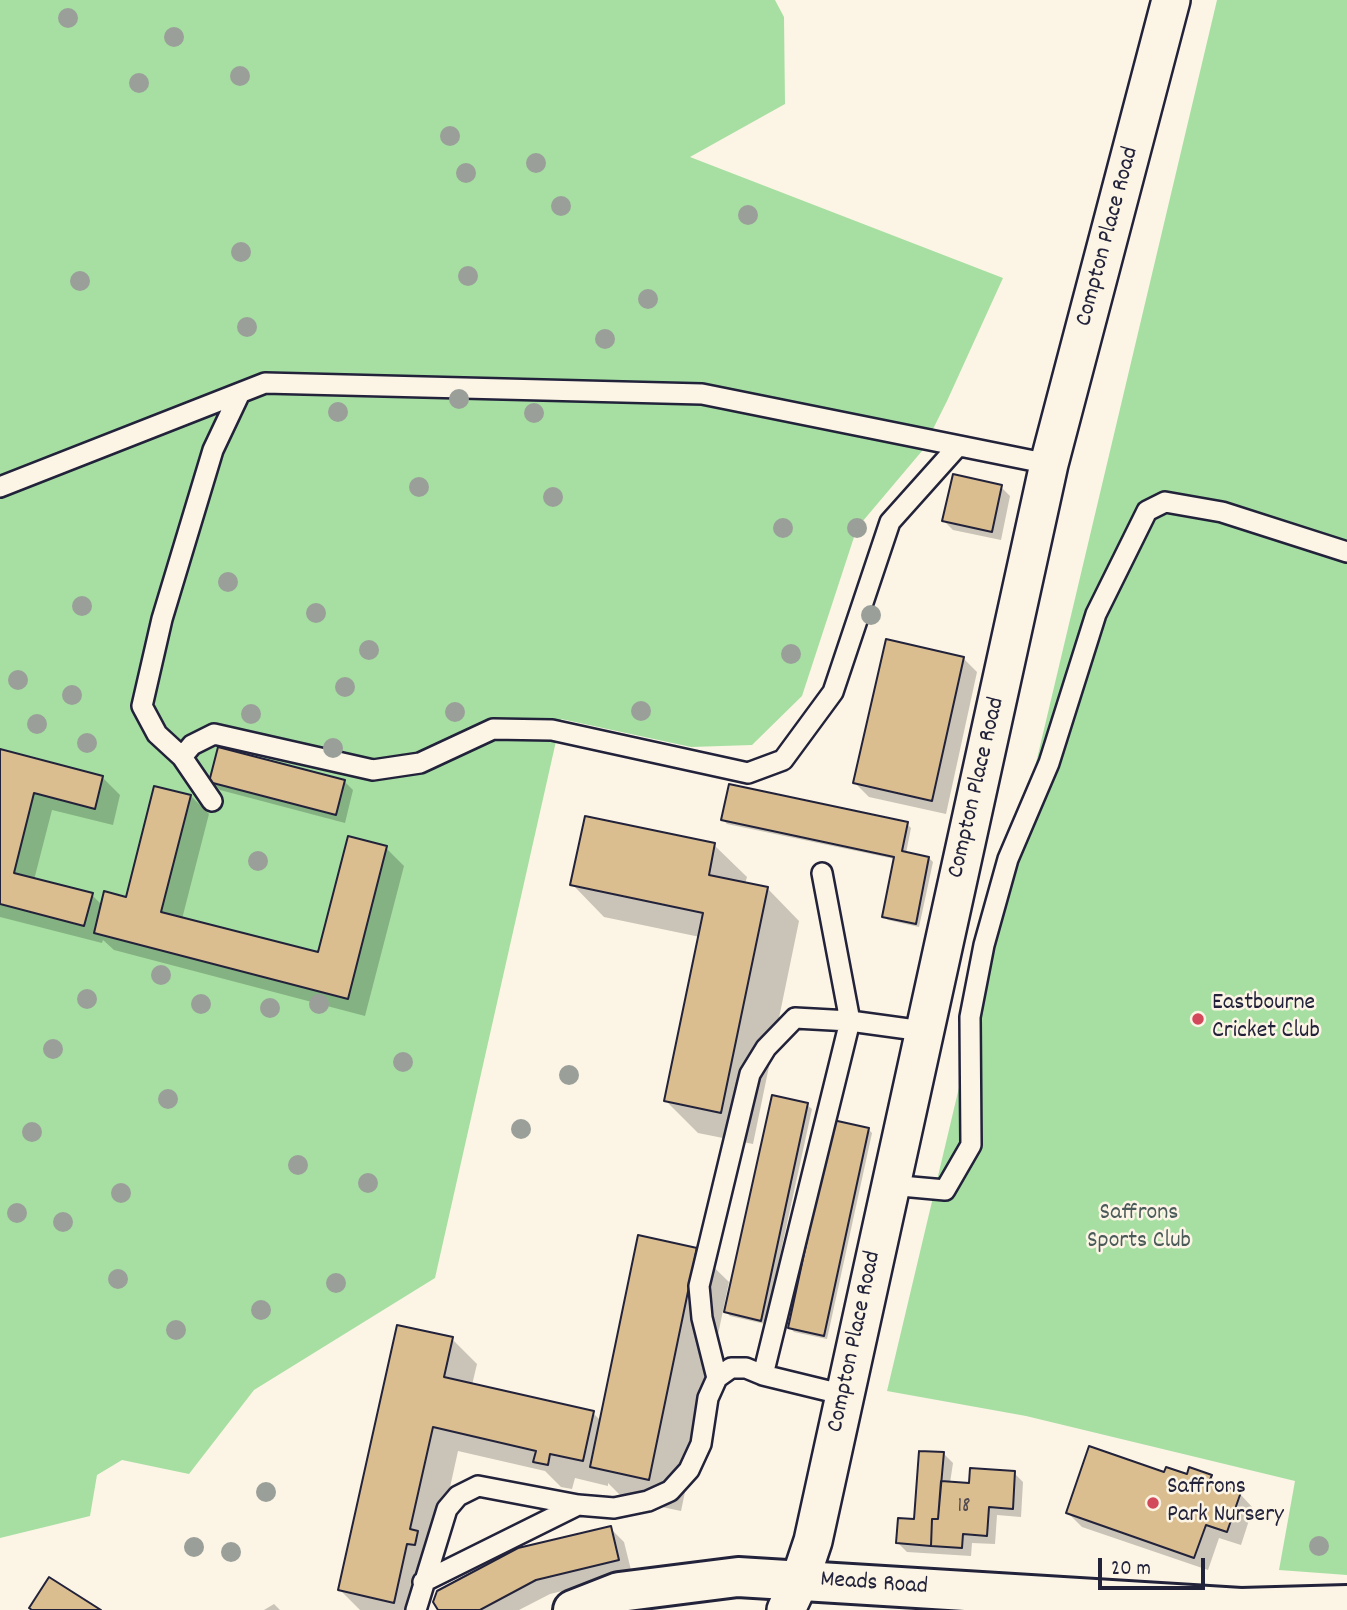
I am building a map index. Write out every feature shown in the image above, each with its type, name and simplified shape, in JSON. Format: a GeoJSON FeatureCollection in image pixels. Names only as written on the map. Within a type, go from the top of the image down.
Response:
{"type":"FeatureCollection","features":[{"type":"Feature","properties":{"kind":"street","name":"Compton Place Road"},"geometry":{"type":"LineString","coordinates":[[793,1595],[813,1541],[1049,464],[1171,0]]}},
{"type":"Feature","properties":{"kind":"street","name":"Meads Road"},"geometry":{"type":"LineString","coordinates":[[573,1610],[619,1592],[738,1577],[793,1595],[1241,1608],[1347,1605]]}},
{"type":"Feature","properties":{"kind":"lane"},"geometry":{"type":"LineString","coordinates":[[0,487],[265,383],[702,394],[1049,464]]}},
{"type":"Feature","properties":{"kind":"lane"},"geometry":{"type":"LineString","coordinates":[[212,801],[182,757],[158,734],[142,706],[162,619],[213,450],[240,393]]}},
{"type":"Feature","properties":{"kind":"lane"},"geometry":{"type":"LineString","coordinates":[[182,757],[192,745],[214,734],[373,770],[420,763],[493,729],[552,730],[748,774],[783,760],[833,692],[890,522],[958,446]]}},
{"type":"Feature","properties":{"kind":"lane"},"geometry":{"type":"LineString","coordinates":[[890,1185],[946,1190],[971,1144],[970,1017],[987,933],[1008,859],[1049,763],[1096,614],[1147,511],[1165,502],[1222,512],[1347,552]]}},
{"type":"Feature","properties":{"kind":"lane"},"geometry":{"type":"LineString","coordinates":[[763,1375],[849,1021],[822,873]]}},
{"type":"Feature","properties":{"kind":"lane"},"geometry":{"type":"LineString","coordinates":[[717,1378],[702,1318],[699,1286],[750,1074],[766,1048],[795,1017],[923,1031]]}},
{"type":"Feature","properties":{"kind":"lane"},"geometry":{"type":"LineString","coordinates":[[416,1610],[447,1509],[458,1496],[478,1486],[578,1505],[614,1508],[648,1501],[670,1491],[689,1470],[701,1444],[708,1398],[717,1378],[731,1368],[746,1368],[763,1375],[845,1395]]}},
{"type":"Feature","properties":{"kind":"lane"},"geometry":{"type":"LineString","coordinates":[[423,1582],[578,1505]]}},
{"type":"Feature","properties":{"kind":"green space"},"geometry":{"type":"Polygon","coordinates":[[[0,0],[775,0],[784,17],[785,104],[690,157],[1003,278],[922,451],[857,528],[802,696],[752,745],[691,747],[561,719],[435,1278],[254,1390],[189,1474],[122,1460],[97,1475],[90,1516],[0,1538],[0,0]]]}},
{"type":"Feature","properties":{"kind":"green space","name":"Saffrons Sports Club"},"geometry":{"type":"Polygon","coordinates":[[[1217,0],[1347,0],[1347,1575],[1279,1570],[1295,1481],[1026,1416],[887,1391],[1217,0]]]}},
{"type":"Feature","properties":{"kind":"building"},"geometry":{"type":"Polygon","coordinates":[[[953,474],[1002,485],[992,532],[942,521],[953,474]]]}},
{"type":"Feature","properties":{"kind":"building"},"geometry":{"type":"Polygon","coordinates":[[[886,639],[964,657],[932,801],[853,783],[886,639]]]}},
{"type":"Feature","properties":{"kind":"building"},"geometry":{"type":"Polygon","coordinates":[[[218,747],[345,780],[336,815],[209,782],[218,747]]]}},
{"type":"Feature","properties":{"kind":"building"},"geometry":{"type":"Polygon","coordinates":[[[0,749],[103,776],[95,809],[34,793],[14,873],[93,893],[84,926],[0,904],[0,749]]]}},
{"type":"Feature","properties":{"kind":"building"},"geometry":{"type":"Polygon","coordinates":[[[729,784],[908,822],[902,851],[929,857],[916,924],[882,917],[894,857],[721,820],[729,784]]]}},
{"type":"Feature","properties":{"kind":"building"},"geometry":{"type":"Polygon","coordinates":[[[154,786],[191,795],[161,912],[318,952],[348,836],[387,846],[348,999],[94,933],[104,891],[126,897],[154,786]]]}},
{"type":"Feature","properties":{"kind":"building"},"geometry":{"type":"Polygon","coordinates":[[[585,816],[715,843],[709,875],[768,887],[721,1113],[664,1101],[703,913],[570,885],[585,816]]]}},
{"type":"Feature","properties":{"kind":"building"},"geometry":{"type":"Polygon","coordinates":[[[772,1095],[808,1103],[761,1321],[724,1312],[772,1095]]]}},
{"type":"Feature","properties":{"kind":"building"},"geometry":{"type":"Polygon","coordinates":[[[833,1120],[869,1128],[824,1336],[788,1328],[833,1120]]]}},
{"type":"Feature","properties":{"kind":"building"},"geometry":{"type":"Polygon","coordinates":[[[638,1235],[697,1248],[649,1480],[590,1467],[638,1235]]]}},
{"type":"Feature","properties":{"kind":"building"},"geometry":{"type":"Polygon","coordinates":[[[397,1325],[453,1337],[444,1377],[594,1411],[583,1461],[550,1454],[548,1465],[533,1462],[536,1451],[433,1427],[410,1529],[418,1531],[415,1545],[407,1544],[394,1603],[338,1590],[397,1325]]]}},
{"type":"Feature","properties":{"kind":"building","name":"Saffrons Park Nursery"},"geometry":{"type":"Polygon","coordinates":[[[1089,1446],[1164,1472],[1166,1467],[1187,1474],[1189,1467],[1212,1475],[1209,1482],[1241,1492],[1227,1532],[1206,1525],[1194,1558],[1066,1513],[1089,1446]]]}},
{"type":"Feature","properties":{"kind":"building"},"geometry":{"type":"Polygon","coordinates":[[[919,1451],[944,1452],[938,1519],[932,1519],[931,1546],[896,1543],[898,1518],[914,1519],[919,1451]]]}},
{"type":"Feature","properties":{"kind":"building"},"geometry":{"type":"Polygon","coordinates":[[[970,1468],[1015,1471],[1013,1509],[989,1507],[987,1536],[963,1534],[962,1548],[931,1546],[932,1519],[938,1519],[941,1481],[969,1483],[970,1468]]]}},
{"type":"Feature","properties":{"kind":"building"},"geometry":{"type":"Polygon","coordinates":[[[611,1526],[619,1560],[536,1580],[480,1610],[438,1610],[433,1602],[437,1591],[518,1548],[611,1526]]]}},
{"type":"Feature","properties":{"kind":"building"},"geometry":{"type":"Polygon","coordinates":[[[49,1577],[101,1610],[32,1610],[29,1608],[49,1577]]]}},
{"type":"Feature","properties":{"kind":"place","name":"Eastbourne Cricket Club"},"geometry":{"type":"Point","coordinates":[1198,1019]}},
{"type":"Feature","properties":{"kind":"place","name":"Saffrons Park Nursery"},"geometry":{"type":"Point","coordinates":[1153,1503]}}]}
